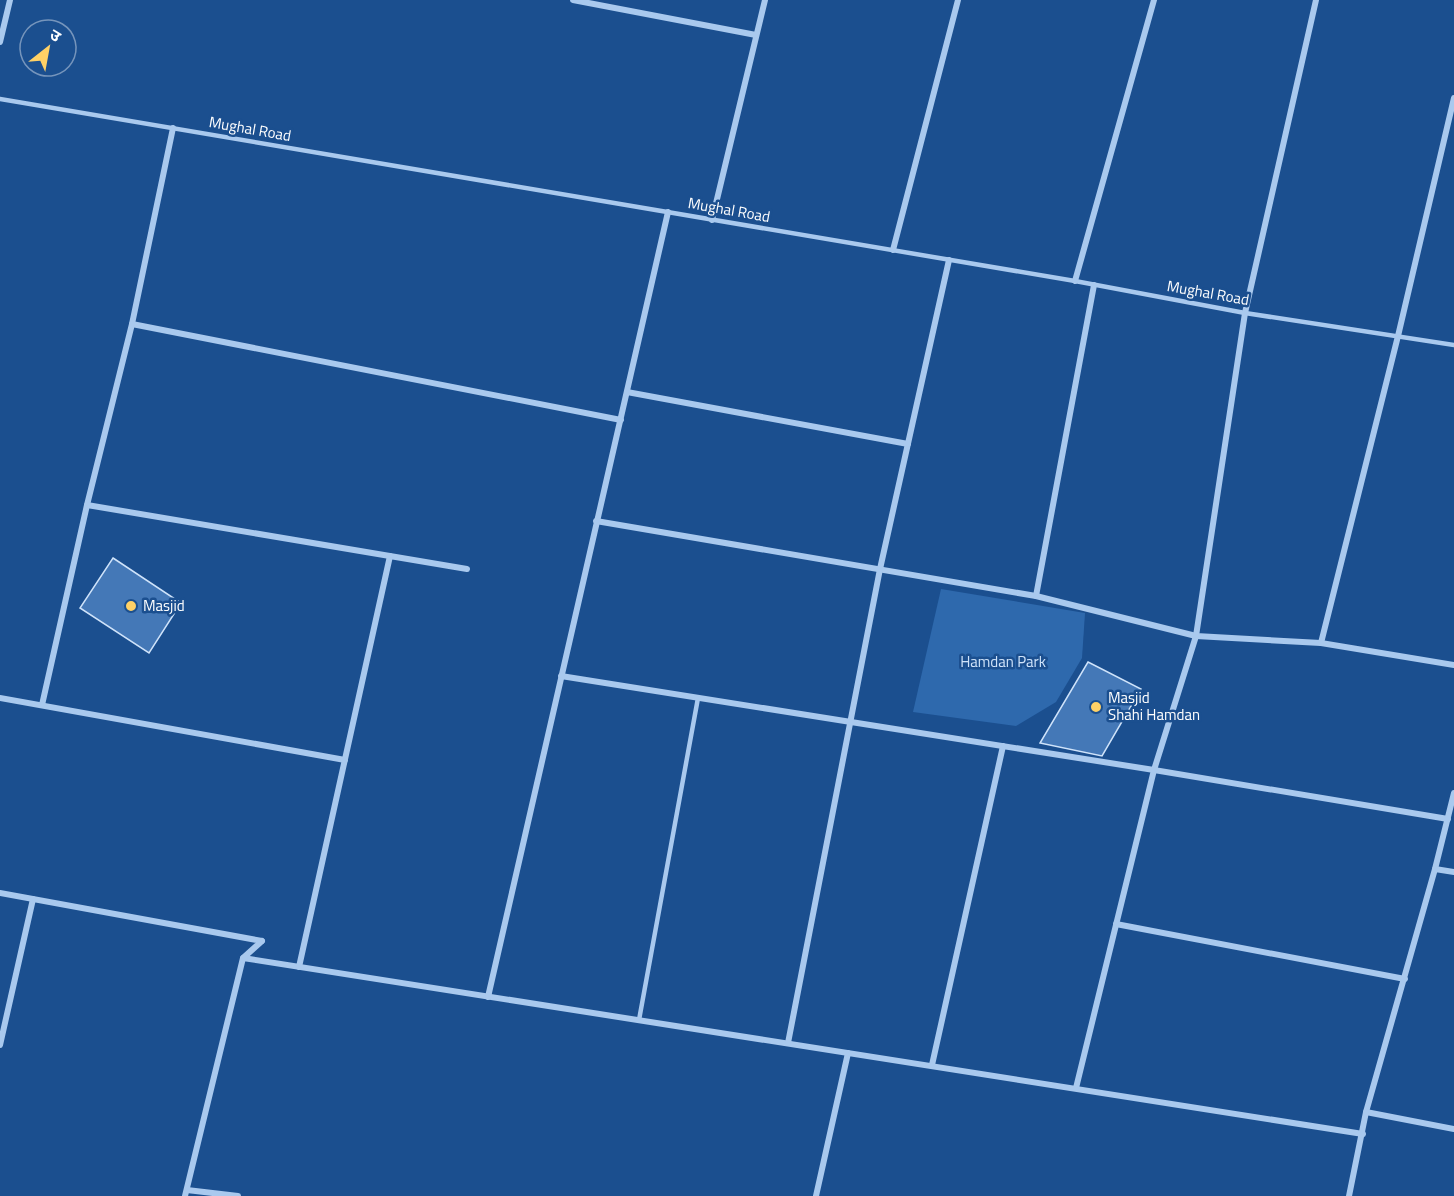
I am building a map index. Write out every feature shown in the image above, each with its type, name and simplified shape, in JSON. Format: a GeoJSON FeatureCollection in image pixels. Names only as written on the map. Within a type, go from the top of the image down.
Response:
{"type":"FeatureCollection","features":[{"type":"Feature","properties":{"kind":"street"},"geometry":{"type":"LineString","coordinates":[[0,42],[10,0]]}},
{"type":"Feature","properties":{"kind":"street"},"geometry":{"type":"LineString","coordinates":[[573,0],[756,35]]}},
{"type":"Feature","properties":{"kind":"street"},"geometry":{"type":"LineString","coordinates":[[712,220],[765,0]]}},
{"type":"Feature","properties":{"kind":"street"},"geometry":{"type":"LineString","coordinates":[[893,250],[958,0]]}},
{"type":"Feature","properties":{"kind":"street"},"geometry":{"type":"LineString","coordinates":[[1074,281],[1154,0]]}},
{"type":"Feature","properties":{"kind":"street"},"geometry":{"type":"LineString","coordinates":[[1076,1088],[1154,770],[1196,636],[1245,313],[1316,0]]}},
{"type":"Feature","properties":{"kind":"street"},"geometry":{"type":"LineString","coordinates":[[1321,643],[1398,336],[1454,98]]}},
{"type":"Feature","properties":{"kind":"street"},"geometry":{"type":"LineString","coordinates":[[42,705],[87,505],[132,324],[174,128]]}},
{"type":"Feature","properties":{"kind":"street"},"geometry":{"type":"LineString","coordinates":[[488,997],[668,212]]}},
{"type":"Feature","properties":{"kind":"street"},"geometry":{"type":"LineString","coordinates":[[788,1043],[880,569],[949,260]]}},
{"type":"Feature","properties":{"kind":"street"},"geometry":{"type":"LineString","coordinates":[[1036,596],[1094,285]]}},
{"type":"Feature","properties":{"kind":"street"},"geometry":{"type":"LineString","coordinates":[[132,324],[621,420]]}},
{"type":"Feature","properties":{"kind":"street"},"geometry":{"type":"LineString","coordinates":[[627,392],[908,444]]}},
{"type":"Feature","properties":{"kind":"street"},"geometry":{"type":"LineString","coordinates":[[87,505],[467,569]]}},
{"type":"Feature","properties":{"kind":"street"},"geometry":{"type":"LineString","coordinates":[[597,521],[1036,596],[1196,636],[1321,643],[1454,665]]}},
{"type":"Feature","properties":{"kind":"street"},"geometry":{"type":"LineString","coordinates":[[299,967],[390,556]]}},
{"type":"Feature","properties":{"kind":"street"},"geometry":{"type":"LineString","coordinates":[[561,676],[1448,819]]}},
{"type":"Feature","properties":{"kind":"street"},"geometry":{"type":"LineString","coordinates":[[0,698],[345,760]]}},
{"type":"Feature","properties":{"kind":"street"},"geometry":{"type":"LineString","coordinates":[[932,1065],[1003,746]]}},
{"type":"Feature","properties":{"kind":"street"},"geometry":{"type":"LineString","coordinates":[[1349,1196],[1366,1112],[1405,979],[1454,793]]}},
{"type":"Feature","properties":{"kind":"street"},"geometry":{"type":"LineString","coordinates":[[1435,869],[1454,872]]}},
{"type":"Feature","properties":{"kind":"street"},"geometry":{"type":"LineString","coordinates":[[0,893],[262,941],[243,958],[186,1193],[238,1196]]}},
{"type":"Feature","properties":{"kind":"street"},"geometry":{"type":"LineString","coordinates":[[0,1045],[33,899]]}},
{"type":"Feature","properties":{"kind":"street"},"geometry":{"type":"LineString","coordinates":[[1116,924],[1405,979]]}},
{"type":"Feature","properties":{"kind":"street"},"geometry":{"type":"LineString","coordinates":[[243,958],[1363,1134]]}},
{"type":"Feature","properties":{"kind":"street"},"geometry":{"type":"LineString","coordinates":[[816,1196],[848,1053]]}},
{"type":"Feature","properties":{"kind":"street"},"geometry":{"type":"LineString","coordinates":[[1366,1112],[1454,1129]]}},
{"type":"Feature","properties":{"kind":"lane","name":"Mughal Road"},"geometry":{"type":"LineString","coordinates":[[0,99],[1074,281],[1245,313],[1454,345]]}},
{"type":"Feature","properties":{"kind":"lane"},"geometry":{"type":"LineString","coordinates":[[639,1020],[698,698]]}},
{"type":"Feature","properties":{"kind":"green space","name":"Hamdan Park"},"geometry":{"type":"Polygon","coordinates":[[[941,589],[1085,613],[1082,658],[1056,702],[1016,726],[913,712],[941,589]]]}},
{"type":"Feature","properties":{"kind":"building","name":"Masjid"},"geometry":{"type":"Polygon","coordinates":[[[113,558],[181,603],[149,653],[80,608],[113,558]]]}},
{"type":"Feature","properties":{"kind":"building","name":"Masjid Shahi Hamdan"},"geometry":{"type":"Polygon","coordinates":[[[1088,662],[1141,689],[1102,756],[1040,743],[1088,662]]]}},
{"type":"Feature","properties":{"kind":"place","name":"Masjid"},"geometry":{"type":"Point","coordinates":[131,606]}},
{"type":"Feature","properties":{"kind":"place","name":"Masjid Shahi Hamdan"},"geometry":{"type":"Point","coordinates":[1096,707]}}]}
